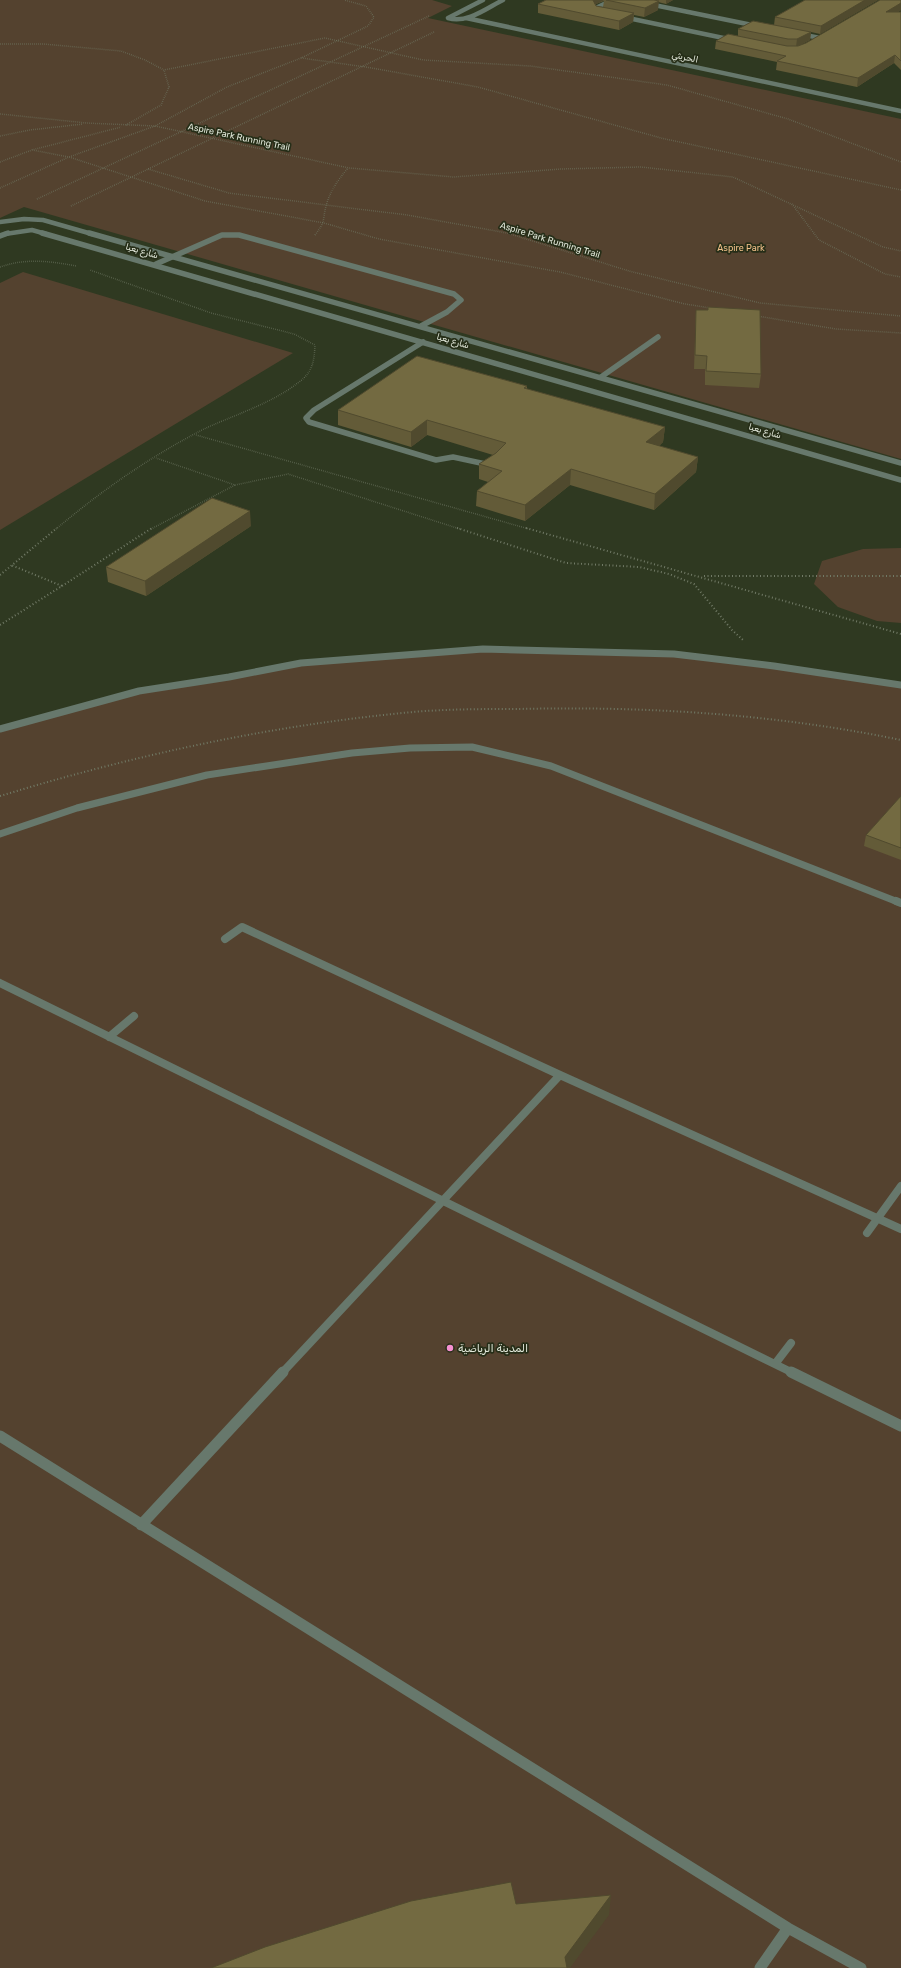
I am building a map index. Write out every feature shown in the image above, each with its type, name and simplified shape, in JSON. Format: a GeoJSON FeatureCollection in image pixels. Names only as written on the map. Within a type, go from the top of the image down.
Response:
{"type":"FeatureCollection","features":[{"type":"Feature","properties":{"kind":"street"},"geometry":{"type":"LineString","coordinates":[[483,0],[451,15],[448,18],[460,20],[504,0]]}},
{"type":"Feature","properties":{"kind":"street"},"geometry":{"type":"LineString","coordinates":[[602,13],[597,11],[596,8],[612,0]]}},
{"type":"Feature","properties":{"kind":"street"},"geometry":{"type":"LineString","coordinates":[[642,3],[766,28]]}},
{"type":"Feature","properties":{"kind":"street"},"geometry":{"type":"LineString","coordinates":[[618,16],[741,41]]}},
{"type":"Feature","properties":{"kind":"street","name":"الحريثي"},"geometry":{"type":"LineString","coordinates":[[466,18],[901,111]]}},
{"type":"Feature","properties":{"kind":"street"},"geometry":{"type":"LineString","coordinates":[[797,34],[820,38]]}},
{"type":"Feature","properties":{"kind":"street"},"geometry":{"type":"LineString","coordinates":[[815,42],[827,34]]}},
{"type":"Feature","properties":{"kind":"street","name":"شارع بعيا"},"geometry":{"type":"LineString","coordinates":[[0,222],[24,219],[43,220],[422,326],[430,337],[586,388],[901,480]]}},
{"type":"Feature","properties":{"kind":"street","name":"شارع بعيا"},"geometry":{"type":"LineString","coordinates":[[0,236],[10,232],[32,230],[430,337],[601,377],[901,463]]}},
{"type":"Feature","properties":{"kind":"street"},"geometry":{"type":"LineString","coordinates":[[156,264],[222,235],[239,235],[454,294],[461,300],[447,312],[422,326]]}},
{"type":"Feature","properties":{"kind":"street"},"geometry":{"type":"LineString","coordinates":[[430,337],[314,410],[306,418],[310,422],[316,424],[436,460],[453,457],[493,466]]}},
{"type":"Feature","properties":{"kind":"street"},"geometry":{"type":"LineString","coordinates":[[586,388],[658,337]]}},
{"type":"Feature","properties":{"kind":"street"},"geometry":{"type":"LineString","coordinates":[[0,729],[139,691],[229,677],[301,663],[483,649],[674,654],[774,666],[880,684],[901,685]]}},
{"type":"Feature","properties":{"kind":"street"},"geometry":{"type":"LineString","coordinates":[[0,834],[77,808],[207,775],[352,753],[410,748],[472,747],[551,766],[901,902]]}},
{"type":"Feature","properties":{"kind":"street"},"geometry":{"type":"LineString","coordinates":[[226,939],[238,928],[242,927],[901,1229]]}},
{"type":"Feature","properties":{"kind":"street"},"geometry":{"type":"LineString","coordinates":[[0,983],[901,1426]]}},
{"type":"Feature","properties":{"kind":"street"},"geometry":{"type":"LineString","coordinates":[[109,1037],[134,1016]]}},
{"type":"Feature","properties":{"kind":"street"},"geometry":{"type":"LineString","coordinates":[[141,1525],[560,1074]]}},
{"type":"Feature","properties":{"kind":"street"},"geometry":{"type":"LineString","coordinates":[[867,1234],[901,1186]]}},
{"type":"Feature","properties":{"kind":"street"},"geometry":{"type":"LineString","coordinates":[[775,1364],[791,1343]]}},
{"type":"Feature","properties":{"kind":"street"},"geometry":{"type":"LineString","coordinates":[[0,1436],[788,1928],[861,1968]]}},
{"type":"Feature","properties":{"kind":"street"},"geometry":{"type":"LineString","coordinates":[[760,1968],[788,1928]]}},
{"type":"Feature","properties":{"kind":"path","name":"Aspire Park Running Trail"},"geometry":{"type":"LineString","coordinates":[[0,188],[69,157],[155,126],[227,87],[301,58],[368,26],[374,17],[366,6],[344,0]]}},
{"type":"Feature","properties":{"kind":"path"},"geometry":{"type":"LineString","coordinates":[[34,200],[438,12],[451,15]]}},
{"type":"Feature","properties":{"kind":"path"},"geometry":{"type":"LineString","coordinates":[[43,220],[460,20]]}},
{"type":"Feature","properties":{"kind":"path"},"geometry":{"type":"LineString","coordinates":[[0,44],[43,44],[121,51],[145,60],[164,70],[325,38],[423,60],[530,66],[667,85],[788,119],[901,162]]}},
{"type":"Feature","properties":{"kind":"path","name":"Aspire Park Running Trail"},"geometry":{"type":"LineString","coordinates":[[301,58],[478,87],[661,138],[901,190]]}},
{"type":"Feature","properties":{"kind":"path"},"geometry":{"type":"LineString","coordinates":[[0,162],[32,150],[125,126],[161,105],[169,87],[164,70]]}},
{"type":"Feature","properties":{"kind":"path","name":"Aspire Park Running Trail"},"geometry":{"type":"LineString","coordinates":[[0,114],[125,126],[155,126],[349,168],[454,177],[561,169],[641,167],[733,177],[792,203],[883,247],[901,251]]}},
{"type":"Feature","properties":{"kind":"path","name":"Aspire Park Running Trail"},"geometry":{"type":"LineString","coordinates":[[0,136],[30,130],[87,123]]}},
{"type":"Feature","properties":{"kind":"path"},"geometry":{"type":"LineString","coordinates":[[32,150],[69,157],[205,201],[324,223],[379,239],[560,272],[685,304],[715,309]]}},
{"type":"Feature","properties":{"kind":"path"},"geometry":{"type":"LineString","coordinates":[[293,251],[308,243],[324,223],[326,206],[335,183],[349,168]]}},
{"type":"Feature","properties":{"kind":"path","name":"Aspire Park Running Trail"},"geometry":{"type":"LineString","coordinates":[[148,169],[229,193],[407,215],[507,233],[629,271],[760,303],[901,316]]}},
{"type":"Feature","properties":{"kind":"path"},"geometry":{"type":"LineString","coordinates":[[792,203],[819,240],[885,274],[901,277]]}},
{"type":"Feature","properties":{"kind":"path"},"geometry":{"type":"LineString","coordinates":[[0,267],[26,260],[52,261],[81,267]]}},
{"type":"Feature","properties":{"kind":"path"},"geometry":{"type":"LineString","coordinates":[[0,575],[85,505],[156,458],[196,435],[274,397],[300,382],[313,367],[315,345],[294,334],[211,313],[88,269]]}},
{"type":"Feature","properties":{"kind":"path"},"geometry":{"type":"LineString","coordinates":[[753,315],[836,329],[901,333]]}},
{"type":"Feature","properties":{"kind":"path"},"geometry":{"type":"LineString","coordinates":[[196,435],[901,634]]}},
{"type":"Feature","properties":{"kind":"path"},"geometry":{"type":"LineString","coordinates":[[156,458],[235,486]]}},
{"type":"Feature","properties":{"kind":"path"},"geometry":{"type":"LineString","coordinates":[[0,625],[160,523],[235,486],[288,474],[566,563],[639,567],[669,574],[694,584],[732,630],[744,640]]}},
{"type":"Feature","properties":{"kind":"path"},"geometry":{"type":"LineString","coordinates":[[11,565],[62,586]]}},
{"type":"Feature","properties":{"kind":"path"},"geometry":{"type":"LineString","coordinates":[[699,576],[901,576]]}},
{"type":"Feature","properties":{"kind":"green space","name":"Aspire Park"},"geometry":{"type":"Polygon","coordinates":[[[0,0],[432,0],[452,6],[428,18],[901,119],[901,459],[24,207],[0,218],[0,0]]]}},
{"type":"Feature","properties":{"kind":"green space"},"geometry":{"type":"Polygon","coordinates":[[[23,272],[293,353],[0,530],[0,283],[23,272]]]}},
{"type":"Feature","properties":{"kind":"green space"},"geometry":{"type":"Polygon","coordinates":[[[901,548],[901,623],[877,621],[838,607],[814,584],[822,561],[863,549],[901,548]]]}},
{"type":"Feature","properties":{"kind":"green space","name":"المدينة الرياضية"},"geometry":{"type":"Polygon","coordinates":[[[483,649],[674,654],[901,685],[901,1968],[0,1968],[0,729],[139,691],[301,663],[483,649]]]}},
{"type":"Feature","properties":{"kind":"building"},"geometry":{"type":"Polygon","coordinates":[[[546,0],[593,0],[596,6],[634,13],[619,21],[538,4],[546,0]]]}},
{"type":"Feature","properties":{"kind":"building"},"geometry":{"type":"Polygon","coordinates":[[[606,0],[654,0],[659,1],[645,8],[606,0]]]}},
{"type":"Feature","properties":{"kind":"building"},"geometry":{"type":"Polygon","coordinates":[[[805,0],[865,0],[821,26],[775,17],[805,0]]]}},
{"type":"Feature","properties":{"kind":"building"},"geometry":{"type":"Polygon","coordinates":[[[880,0],[901,0],[901,3],[886,12],[901,12],[901,61],[895,55],[858,78],[777,61],[786,56],[716,41],[728,34],[787,46],[798,46],[806,43],[880,0]]]}},
{"type":"Feature","properties":{"kind":"building"},"geometry":{"type":"Polygon","coordinates":[[[753,21],[811,32],[797,39],[788,39],[738,29],[753,21]]]}},
{"type":"Feature","properties":{"kind":"building"},"geometry":{"type":"Polygon","coordinates":[[[708,307],[760,310],[761,374],[706,371],[707,356],[695,355],[696,310],[708,310],[708,307]]]}},
{"type":"Feature","properties":{"kind":"building"},"geometry":{"type":"Polygon","coordinates":[[[417,356],[527,386],[524,388],[665,427],[646,442],[698,457],[655,494],[571,469],[525,505],[477,491],[502,471],[479,464],[496,453],[506,443],[427,420],[411,432],[338,410],[417,356]]]}},
{"type":"Feature","properties":{"kind":"building"},"geometry":{"type":"Polygon","coordinates":[[[212,498],[250,511],[145,581],[106,567],[212,498]]]}},
{"type":"Feature","properties":{"kind":"building"},"geometry":{"type":"Polygon","coordinates":[[[901,796],[901,848],[866,835],[901,796]]]}},
{"type":"Feature","properties":{"kind":"building"},"geometry":{"type":"Polygon","coordinates":[[[511,1882],[516,1904],[611,1895],[565,1957],[567,1968],[211,1968],[265,1947],[411,1901],[511,1882]]]}},
{"type":"Feature","properties":{"kind":"place","name":"المدينة الرياضية"},"geometry":{"type":"Point","coordinates":[450,1348]}}]}
